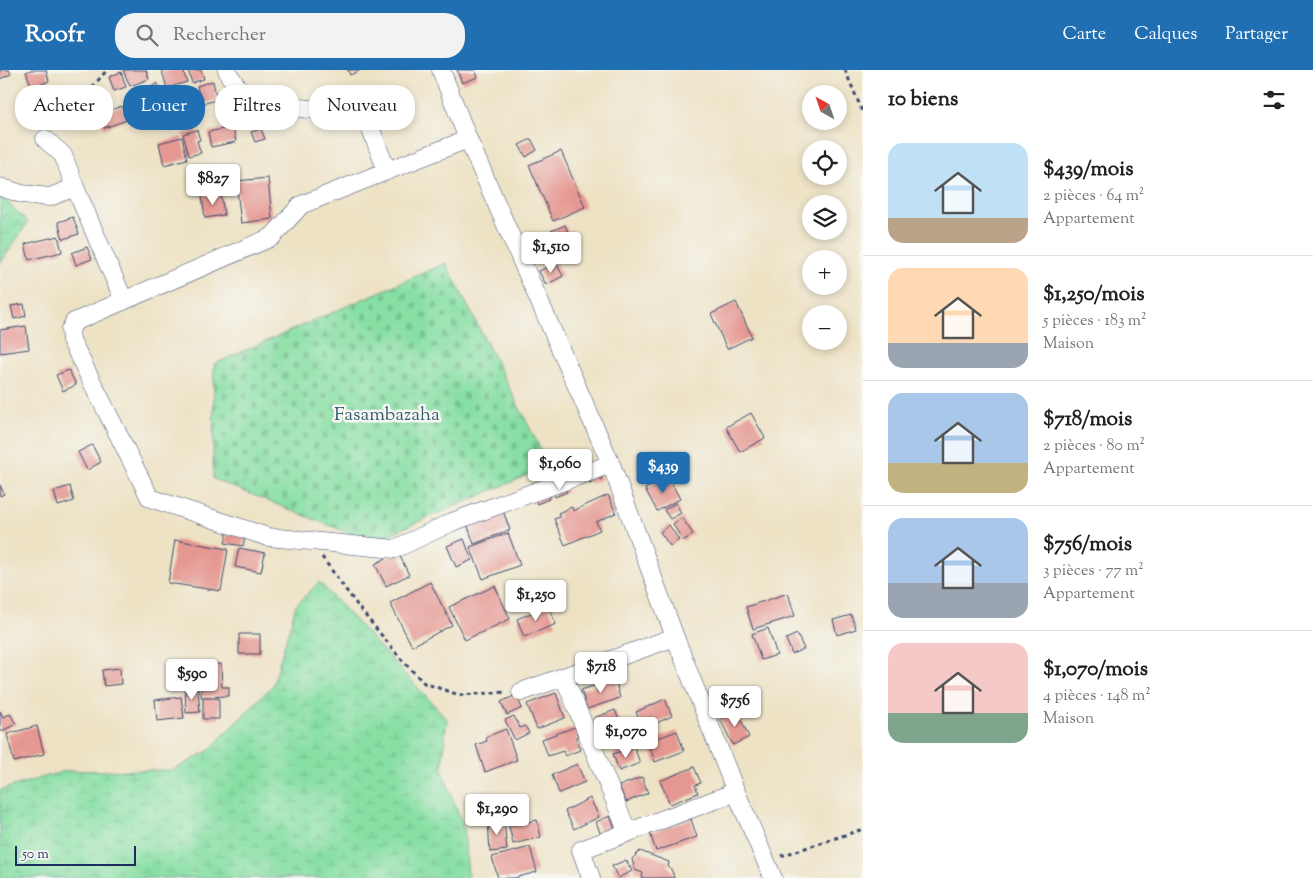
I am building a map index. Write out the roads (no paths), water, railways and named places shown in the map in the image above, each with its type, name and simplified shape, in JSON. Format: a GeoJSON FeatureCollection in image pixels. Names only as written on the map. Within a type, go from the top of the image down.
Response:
{"type":"FeatureCollection","features":[{"type":"Feature","properties":{"kind":"street"},"geometry":{"type":"LineString","coordinates":[[227,70],[242,93],[266,104],[366,117],[387,171]]}},
{"type":"Feature","properties":{"kind":"street"},"geometry":{"type":"LineString","coordinates":[[441,70],[468,139],[611,464],[675,637],[736,792],[773,878]]}},
{"type":"Feature","properties":{"kind":"street"},"geometry":{"type":"LineString","coordinates":[[45,139],[63,155],[124,301]]}},
{"type":"Feature","properties":{"kind":"street"},"geometry":{"type":"LineString","coordinates":[[468,139],[301,205],[272,237],[74,322],[70,330],[70,340],[150,498],[268,537],[395,549],[452,522],[611,464]]}},
{"type":"Feature","properties":{"kind":"street"},"geometry":{"type":"LineString","coordinates":[[0,187],[22,194],[50,197],[75,187]]}},
{"type":"Feature","properties":{"kind":"street"},"geometry":{"type":"LineString","coordinates":[[521,692],[675,637]]}},
{"type":"Feature","properties":{"kind":"street"},"geometry":{"type":"LineString","coordinates":[[564,677],[628,833]]}},
{"type":"Feature","properties":{"kind":"street"},"geometry":{"type":"LineString","coordinates":[[591,878],[581,850],[736,792]]}},
{"type":"Feature","properties":{"kind":"park label","name":"Fasambazaha"},"geometry":{"type":"Point","coordinates":[387,413]}}]}
